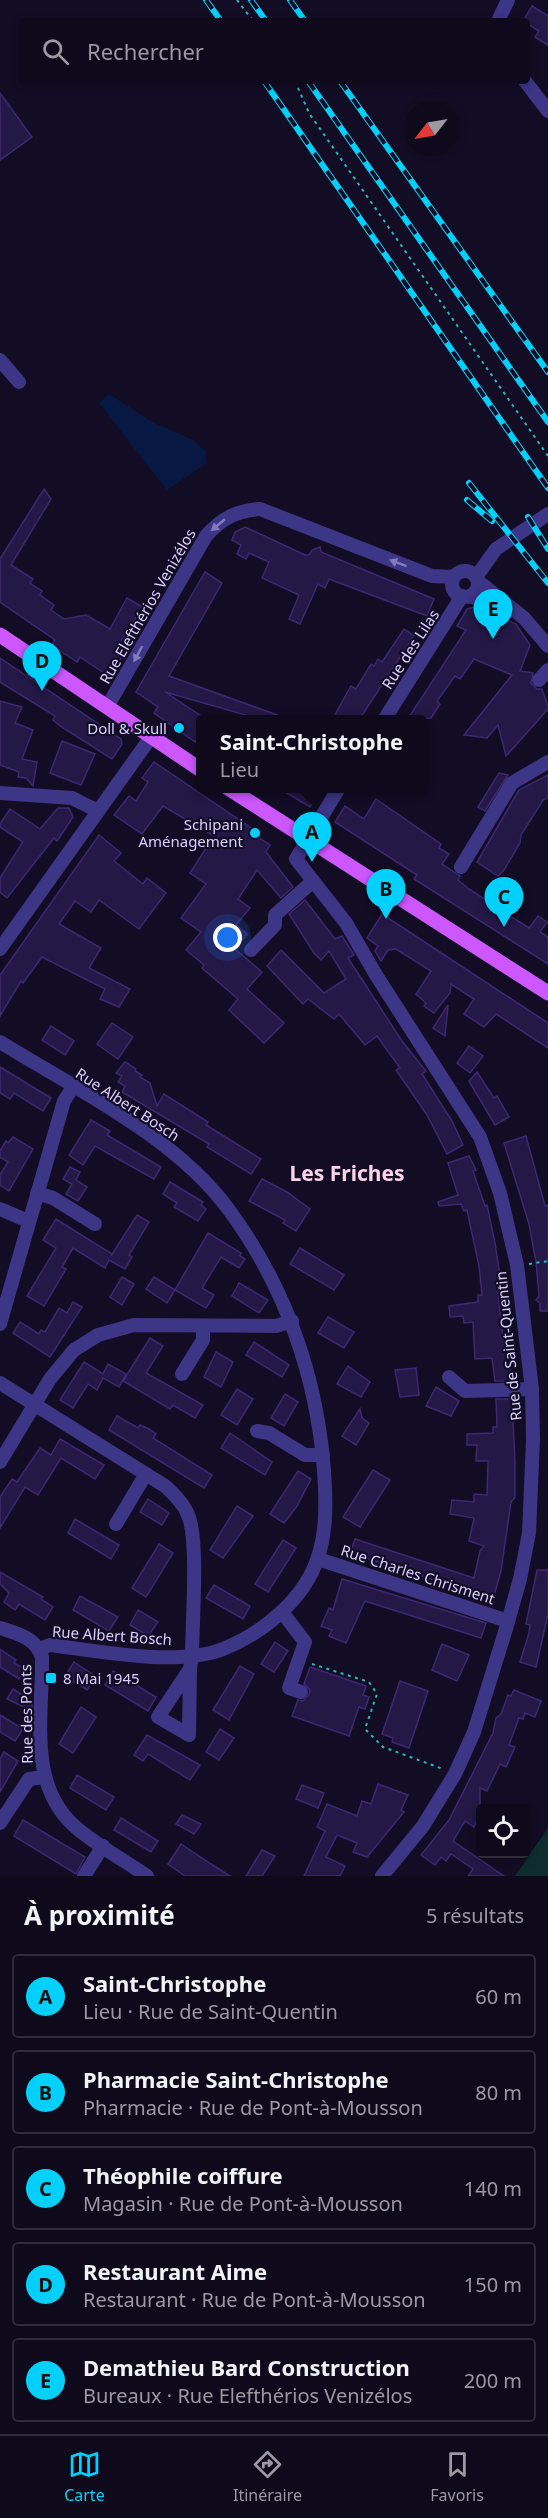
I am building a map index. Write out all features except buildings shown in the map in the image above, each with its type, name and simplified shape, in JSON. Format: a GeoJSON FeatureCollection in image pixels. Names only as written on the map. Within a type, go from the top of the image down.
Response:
{"type":"FeatureCollection","features":[{"type":"Feature","properties":{"kind":"main road"},"geometry":{"type":"LineString","coordinates":[[0,635],[196,767]]}},
{"type":"Feature","properties":{"kind":"main road"},"geometry":{"type":"LineString","coordinates":[[234,793],[548,993]]}},
{"type":"Feature","properties":{"kind":"street"},"geometry":{"type":"LineString","coordinates":[[499,18],[508,0]]}},
{"type":"Feature","properties":{"kind":"street"},"geometry":{"type":"LineString","coordinates":[[527,84],[548,111]]}},
{"type":"Feature","properties":{"kind":"street"},"geometry":{"type":"LineString","coordinates":[[0,360],[19,382]]}},
{"type":"Feature","properties":{"kind":"street","name":"Rue Elefthérios Venizélos"},"geometry":{"type":"LineString","coordinates":[[107,707],[206,536],[219,521],[240,511],[260,509],[432,576],[469,577]]}},
{"type":"Feature","properties":{"kind":"street","name":"Rue des Lilas"},"geometry":{"type":"LineString","coordinates":[[387,715],[466,596],[477,590],[469,577],[487,550],[496,549],[548,514]]}},
{"type":"Feature","properties":{"kind":"street"},"geometry":{"type":"LineString","coordinates":[[524,618],[453,589],[469,577],[524,618],[548,646]]}},
{"type":"Feature","properties":{"kind":"street"},"geometry":{"type":"LineString","coordinates":[[0,948],[151,737]]}},
{"type":"Feature","properties":{"kind":"street"},"geometry":{"type":"LineString","coordinates":[[461,867],[512,783],[548,762]]}},
{"type":"Feature","properties":{"kind":"street"},"geometry":{"type":"LineString","coordinates":[[0,793],[72,798],[98,811]]}},
{"type":"Feature","properties":{"kind":"street"},"geometry":{"type":"LineString","coordinates":[[306,840],[336,793]]}},
{"type":"Feature","properties":{"kind":"street","name":"Rue de Saint-Quentin"},"geometry":{"type":"LineString","coordinates":[[306,840],[296,859],[346,923],[376,975],[480,1137],[500,1192],[517,1265],[532,1389],[533,1439],[529,1533],[520,1579],[474,1732],[455,1774],[423,1826],[382,1876]]}},
{"type":"Feature","properties":{"kind":"street"},"geometry":{"type":"LineString","coordinates":[[251,950],[275,925],[275,915],[313,881]]}},
{"type":"Feature","properties":{"kind":"street","name":"Rue Albert Bosch"},"geometry":{"type":"LineString","coordinates":[[0,1042],[164,1144],[200,1176],[229,1208],[257,1252],[292,1321],[310,1380],[323,1455],[326,1495],[324,1530],[318,1558],[302,1586],[282,1612],[255,1633],[222,1650],[191,1662],[50,1645],[39,1649],[28,1638],[0,1628]]}},
{"type":"Feature","properties":{"kind":"street"},"geometry":{"type":"LineString","coordinates":[[0,1324],[64,1101],[73,1087]]}},
{"type":"Feature","properties":{"kind":"street"},"geometry":{"type":"LineString","coordinates":[[37,1193],[53,1198],[95,1224]]}},
{"type":"Feature","properties":{"kind":"street"},"geometry":{"type":"LineString","coordinates":[[0,1209],[28,1221]]}},
{"type":"Feature","properties":{"kind":"street"},"geometry":{"type":"LineString","coordinates":[[0,1462],[64,1361],[85,1342],[98,1335],[134,1325],[276,1326],[292,1321]]}},
{"type":"Feature","properties":{"kind":"street"},"geometry":{"type":"LineString","coordinates":[[182,1374],[203,1340],[203,1326]]}},
{"type":"Feature","properties":{"kind":"street"},"geometry":{"type":"LineString","coordinates":[[449,1377],[465,1391],[532,1389]]}},
{"type":"Feature","properties":{"kind":"street"},"geometry":{"type":"LineString","coordinates":[[0,1383],[146,1474],[176,1496],[189,1515],[193,1535],[191,1662]]}},
{"type":"Feature","properties":{"kind":"street"},"geometry":{"type":"LineString","coordinates":[[257,1431],[269,1433],[305,1455],[323,1455]]}},
{"type":"Feature","properties":{"kind":"street"},"geometry":{"type":"LineString","coordinates":[[116,1524],[146,1474]]}},
{"type":"Feature","properties":{"kind":"street","name":"Rue Charles Chrisment"},"geometry":{"type":"LineString","coordinates":[[318,1558],[508,1621]]}},
{"type":"Feature","properties":{"kind":"street"},"geometry":{"type":"LineString","coordinates":[[282,1612],[305,1642],[289,1688],[301,1692]]}},
{"type":"Feature","properties":{"kind":"street","name":"Rue des Ponts"},"geometry":{"type":"LineString","coordinates":[[39,1649],[42,1657],[41,1751],[44,1776],[50,1796],[78,1829],[147,1876]]}},
{"type":"Feature","properties":{"kind":"street"},"geometry":{"type":"LineString","coordinates":[[0,1823],[29,1779],[44,1776]]}},
{"type":"Feature","properties":{"kind":"street"},"geometry":{"type":"LineString","coordinates":[[84,1876],[103,1846]]}},
{"type":"Feature","properties":{"kind":"path"},"geometry":{"type":"LineString","coordinates":[[237,0],[251,18]]}},
{"type":"Feature","properties":{"kind":"path"},"geometry":{"type":"LineString","coordinates":[[296,84],[309,113],[548,456]]}},
{"type":"Feature","properties":{"kind":"path"},"geometry":{"type":"LineString","coordinates":[[517,1265],[548,1262]]}},
{"type":"Feature","properties":{"kind":"path"},"geometry":{"type":"LineString","coordinates":[[298,1659],[369,1682],[377,1694],[365,1729],[383,1748],[455,1774]]}},
{"type":"Feature","properties":{"kind":"green space"},"geometry":{"type":"Polygon","coordinates":[[[548,1828],[548,1876],[515,1876],[527,1858],[530,1858],[530,1854],[548,1828]]]}},
{"type":"Feature","properties":{"kind":"water"},"geometry":{"type":"Polygon","coordinates":[[[109,394],[152,422],[193,440],[205,451],[207,463],[167,490],[99,403],[109,394]]]}},
{"type":"Feature","properties":{"kind":"railway"},"geometry":{"type":"LineString","coordinates":[[206,0],[219,18]]}},
{"type":"Feature","properties":{"kind":"railway"},"geometry":{"type":"LineString","coordinates":[[251,0],[264,18]]}},
{"type":"Feature","properties":{"kind":"railway"},"geometry":{"type":"LineString","coordinates":[[290,0],[303,18]]}},
{"type":"Feature","properties":{"kind":"railway"},"geometry":{"type":"LineString","coordinates":[[266,84],[548,488]]}},
{"type":"Feature","properties":{"kind":"railway"},"geometry":{"type":"LineString","coordinates":[[310,84],[548,422]]}},
{"type":"Feature","properties":{"kind":"railway"},"geometry":{"type":"LineString","coordinates":[[342,84],[548,372]]}},
{"type":"Feature","properties":{"kind":"railway"},"geometry":{"type":"LineString","coordinates":[[469,483],[548,583]]}},
{"type":"Feature","properties":{"kind":"railway"},"geometry":{"type":"LineString","coordinates":[[467,500],[492,521]]}},
{"type":"Feature","properties":{"kind":"railway"},"geometry":{"type":"LineString","coordinates":[[528,517],[548,549]]}},
{"type":"Feature","properties":{"kind":"place","name":"Demathieu Bard Construction"},"geometry":{"type":"Point","coordinates":[493,639]}},
{"type":"Feature","properties":{"kind":"place","name":"Restaurant Aime"},"geometry":{"type":"Point","coordinates":[42,691]}},
{"type":"Feature","properties":{"kind":"place","name":"Doll & Skull"},"geometry":{"type":"Point","coordinates":[179,728]}},
{"type":"Feature","properties":{"kind":"place","name":"Schipani Aménagement"},"geometry":{"type":"Point","coordinates":[255,833]}},
{"type":"Feature","properties":{"kind":"place","name":"Saint-Christophe"},"geometry":{"type":"Point","coordinates":[312,862]}},
{"type":"Feature","properties":{"kind":"place","name":"Pharmacie Saint-Christophe"},"geometry":{"type":"Point","coordinates":[386,919]}},
{"type":"Feature","properties":{"kind":"place","name":"Théophile coiffure"},"geometry":{"type":"Point","coordinates":[504,927]}},
{"type":"Feature","properties":{"kind":"place","name":"8 Mai 1945"},"geometry":{"type":"Point","coordinates":[51,1678]}},
{"type":"Feature","properties":{"kind":"district","name":"Les Friches"},"geometry":{"type":"Point","coordinates":[347,1173]}}]}
